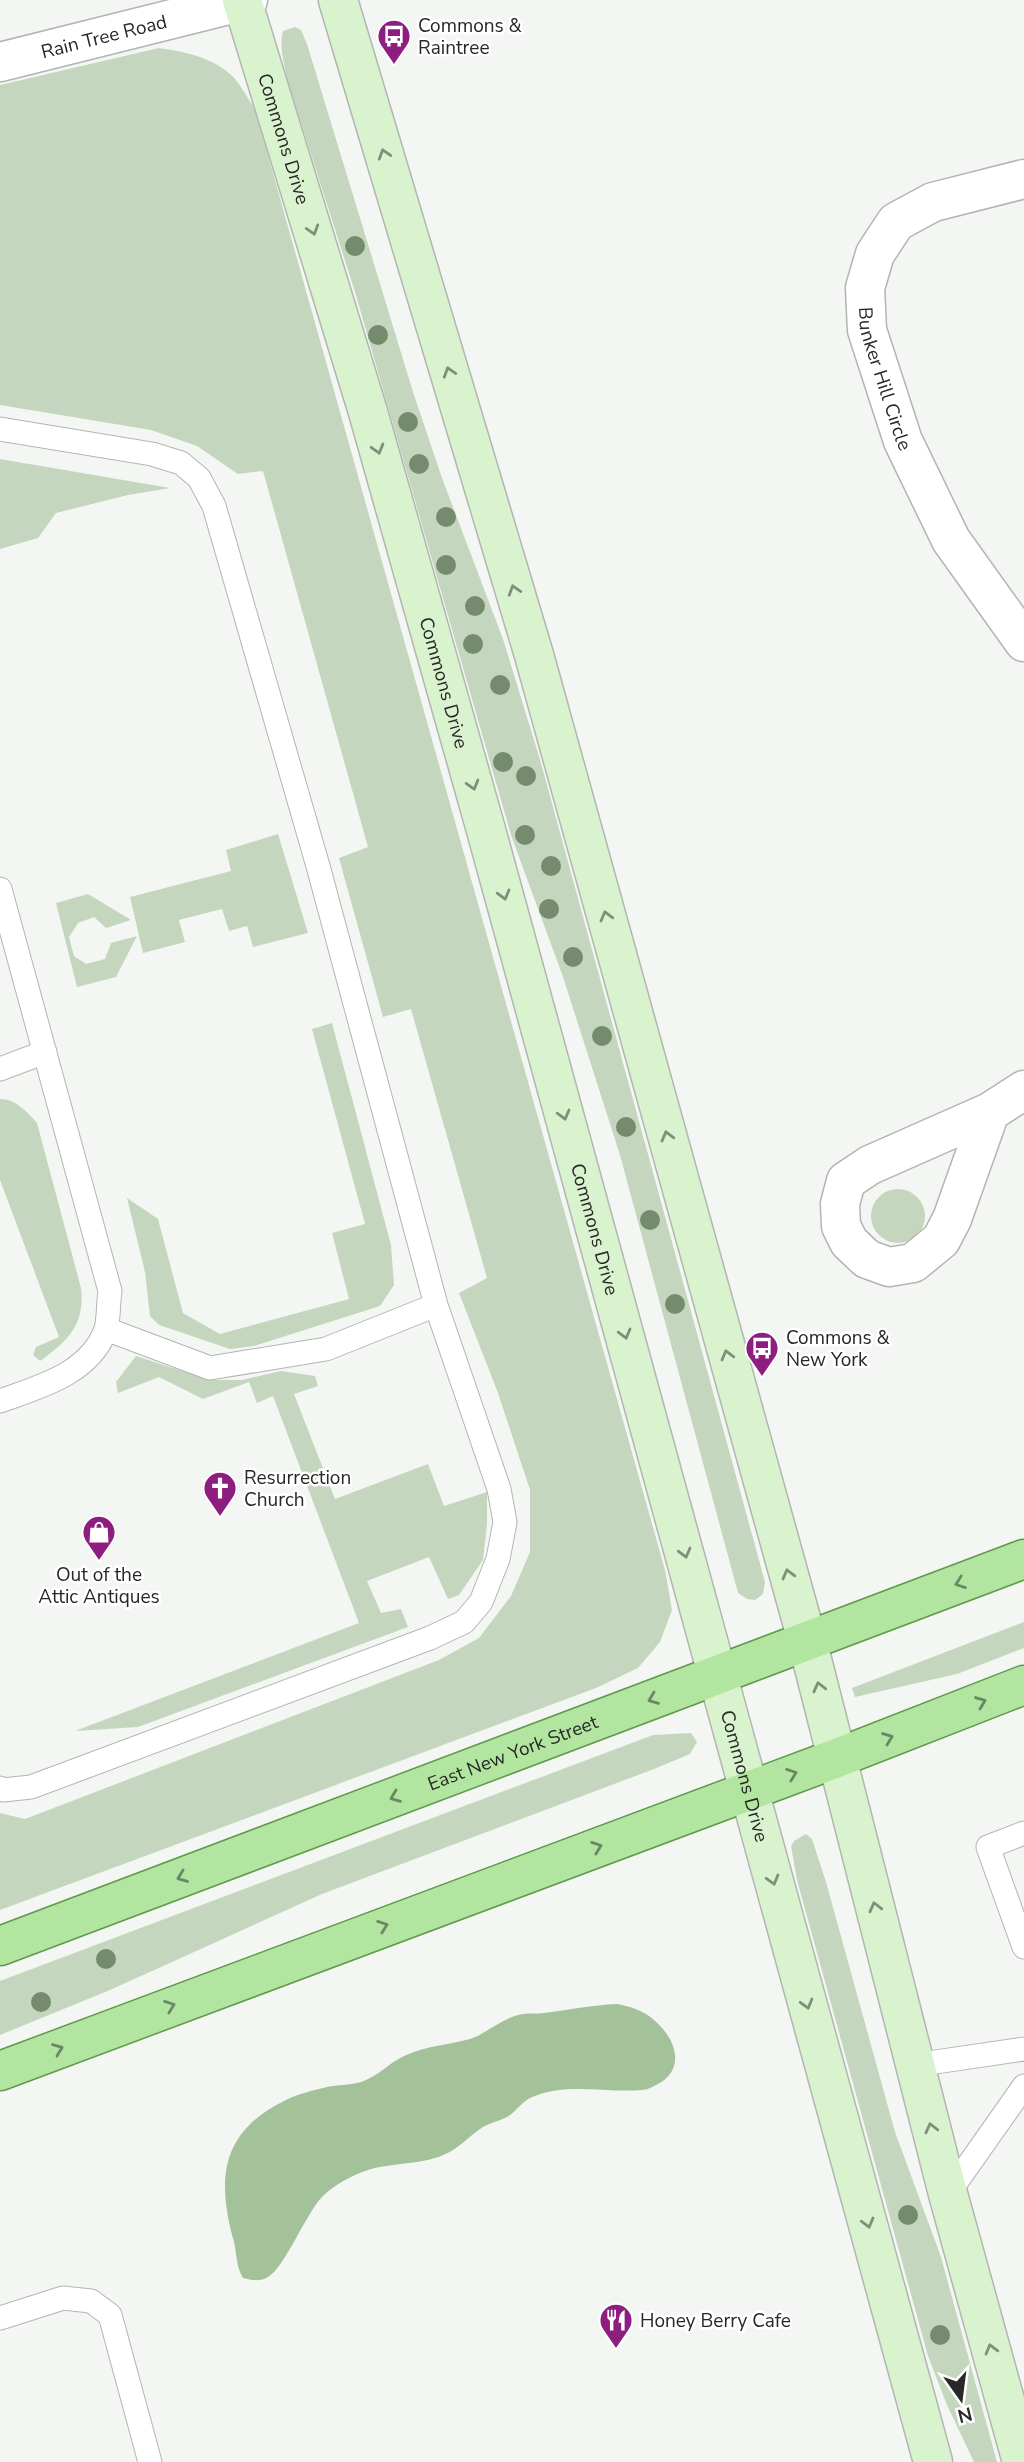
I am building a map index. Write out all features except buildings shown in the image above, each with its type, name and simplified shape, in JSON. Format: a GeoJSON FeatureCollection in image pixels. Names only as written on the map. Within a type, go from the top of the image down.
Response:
{"type":"FeatureCollection","features":[{"type":"Feature","properties":{"kind":"main road","name":"East New York Street"},"geometry":{"type":"LineString","coordinates":[[0,1947],[1024,1559]]}},
{"type":"Feature","properties":{"kind":"main road"},"geometry":{"type":"LineString","coordinates":[[0,2071],[837,1758],[1024,1685]]}},
{"type":"Feature","properties":{"kind":"street","name":"Rain Tree Road"},"geometry":{"type":"LineString","coordinates":[[0,62],[244,0]]}},
{"type":"Feature","properties":{"kind":"street","name":"Commons Drive"},"geometry":{"type":"LineString","coordinates":[[244,0],[372,426],[486,830],[933,2462]]}},
{"type":"Feature","properties":{"kind":"street"},"geometry":{"type":"LineString","coordinates":[[338,0],[534,655],[807,1640],[948,2194],[1021,2462]]}},
{"type":"Feature","properties":{"kind":"street","name":"Bunker Hill Circle"},"geometry":{"type":"LineString","coordinates":[[1024,179],[933,202],[896,222],[875,254],[865,288],[867,330],[904,441],[951,540],[1024,642]]}},
{"type":"Feature","properties":{"kind":"street"},"geometry":{"type":"LineString","coordinates":[[990,1112],[1024,1090]]}},
{"type":"Feature","properties":{"kind":"lane"},"geometry":{"type":"LineString","coordinates":[[0,429],[152,454],[181,463],[199,478],[214,506],[318,866],[436,1305],[499,1489],[505,1522],[498,1559],[481,1602],[464,1622],[31,1787],[0,1788]]}},
{"type":"Feature","properties":{"kind":"lane"},"geometry":{"type":"LineString","coordinates":[[0,889],[110,1291],[106,1329],[88,1357],[62,1377],[0,1401]]}},
{"type":"Feature","properties":{"kind":"lane"},"geometry":{"type":"LineString","coordinates":[[0,1069],[45,1052]]}},
{"type":"Feature","properties":{"kind":"lane"},"geometry":{"type":"LineString","coordinates":[[106,1329],[210,1368],[326,1349],[436,1305]]}},
{"type":"Feature","properties":{"kind":"lane"},"geometry":{"type":"LineString","coordinates":[[1024,1833],[988,1847],[1024,1947]]}},
{"type":"Feature","properties":{"kind":"lane"},"geometry":{"type":"LineString","coordinates":[[915,2065],[1024,2049]]}},
{"type":"Feature","properties":{"kind":"lane"},"geometry":{"type":"LineString","coordinates":[[948,2194],[1024,2087]]}},
{"type":"Feature","properties":{"kind":"lane"},"geometry":{"type":"LineString","coordinates":[[0,2318],[63,2298],[91,2301],[110,2315],[150,2462]]}},
{"type":"Feature","properties":{"kind":"shaded area"},"geometry":{"type":"Polygon","coordinates":[[[295,27],[301,30],[307,44],[413,392],[442,478],[503,639],[541,763],[765,1582],[763,1594],[755,1600],[747,1599],[738,1593],[620,1155],[563,977],[511,835],[355,292],[287,79],[282,55],[282,37],[283,31],[295,27]]]}},
{"type":"Feature","properties":{"kind":"shaded area"},"geometry":{"type":"Polygon","coordinates":[[[159,48],[190,54],[220,66],[236,80],[255,109],[665,1570],[672,1610],[660,1642],[638,1668],[596,1688],[0,1910],[0,1813],[25,1819],[439,1660],[479,1638],[511,1596],[530,1552],[530,1490],[498,1393],[459,1293],[487,1278],[411,1009],[383,1017],[339,858],[368,847],[263,471],[238,474],[197,446],[151,430],[0,405],[0,85],[159,48]]]}},
{"type":"Feature","properties":{"kind":"shaded area"},"geometry":{"type":"Polygon","coordinates":[[[0,459],[170,488],[128,495],[56,513],[38,538],[0,549],[0,459]]]}},
{"type":"Feature","properties":{"kind":"shaded area"},"geometry":{"type":"Polygon","coordinates":[[[278,834],[308,933],[253,947],[247,926],[229,931],[222,909],[179,920],[185,942],[143,953],[130,897],[231,871],[226,850],[278,834]]]}},
{"type":"Feature","properties":{"kind":"shaded area"},"geometry":{"type":"Polygon","coordinates":[[[88,894],[131,920],[106,928],[94,917],[78,923],[69,937],[74,956],[86,964],[105,959],[111,943],[137,936],[116,977],[77,987],[56,903],[88,894]]]}},
{"type":"Feature","properties":{"kind":"shaded area"},"geometry":{"type":"Polygon","coordinates":[[[332,1023],[391,1245],[394,1285],[380,1306],[254,1346],[230,1349],[159,1325],[150,1316],[145,1272],[127,1198],[158,1219],[183,1313],[220,1334],[349,1299],[332,1233],[365,1224],[312,1029],[332,1023]]]}},
{"type":"Feature","properties":{"kind":"shaded area"},"geometry":{"type":"Polygon","coordinates":[[[0,1099],[16,1104],[37,1123],[81,1288],[80,1312],[72,1331],[40,1361],[33,1355],[36,1347],[59,1337],[0,1180],[0,1099]]]}},
{"type":"Feature","properties":{"kind":"shaded area"},"geometry":{"type":"Polygon","coordinates":[[[898,1189],[917,1197],[925,1216],[917,1235],[898,1243],[879,1235],[871,1216],[879,1197],[898,1189]]]}},
{"type":"Feature","properties":{"kind":"shaded area"},"geometry":{"type":"Polygon","coordinates":[[[136,1356],[210,1380],[242,1380],[281,1371],[315,1376],[318,1386],[294,1394],[335,1499],[428,1464],[444,1506],[487,1492],[483,1560],[459,1595],[448,1599],[429,1557],[367,1581],[381,1613],[401,1609],[408,1627],[138,1727],[75,1731],[359,1623],[273,1396],[257,1403],[249,1382],[203,1399],[159,1377],[118,1393],[116,1382],[136,1356]]]}},
{"type":"Feature","properties":{"kind":"shaded area"},"geometry":{"type":"Polygon","coordinates":[[[1024,1622],[1024,1648],[957,1674],[855,1697],[852,1688],[1024,1622]]]}},
{"type":"Feature","properties":{"kind":"shaded area"},"geometry":{"type":"Polygon","coordinates":[[[691,1733],[697,1742],[690,1754],[322,1894],[110,1990],[0,2035],[0,1981],[653,1735],[691,1733]]]}},
{"type":"Feature","properties":{"kind":"shaded area"},"geometry":{"type":"Polygon","coordinates":[[[806,1834],[812,1839],[826,1882],[895,2132],[941,2257],[997,2462],[974,2462],[928,2356],[797,1880],[791,1846],[806,1834]]]}},
{"type":"Feature","properties":{"kind":"shaded area"},"geometry":{"type":"Polygon","coordinates":[[[617,2004],[637,2009],[647,2015],[668,2035],[675,2059],[674,2067],[664,2080],[644,2090],[573,2089],[546,2093],[528,2099],[510,2115],[483,2127],[444,2155],[424,2161],[371,2169],[351,2177],[321,2198],[274,2272],[262,2280],[243,2278],[228,2219],[225,2177],[236,2142],[248,2126],[264,2112],[301,2094],[363,2081],[404,2056],[470,2039],[516,2016],[617,2004]]]}},
{"type":"Feature","properties":{"kind":"place","name":"Commons & Raintree"},"geometry":{"type":"Point","coordinates":[394,66]}},
{"type":"Feature","properties":{"kind":"place","name":"Commons & New York"},"geometry":{"type":"Point","coordinates":[762,1378]}},
{"type":"Feature","properties":{"kind":"place","name":"Resurrection Church"},"geometry":{"type":"Point","coordinates":[220,1518]}},
{"type":"Feature","properties":{"kind":"place","name":"Out of the Attic Antiques"},"geometry":{"type":"Point","coordinates":[99,1562]}},
{"type":"Feature","properties":{"kind":"place","name":"Honey Berry Cafe"},"geometry":{"type":"Point","coordinates":[616,2350]}}]}
